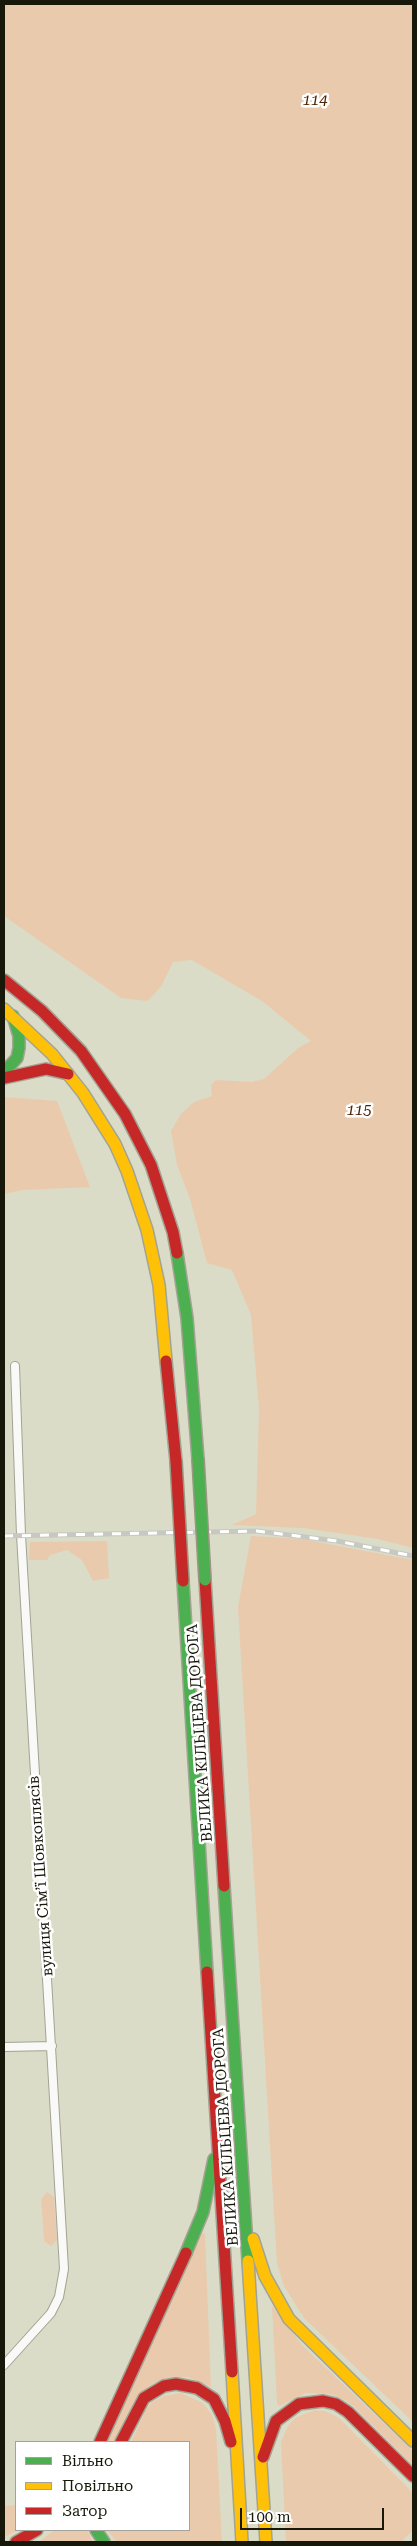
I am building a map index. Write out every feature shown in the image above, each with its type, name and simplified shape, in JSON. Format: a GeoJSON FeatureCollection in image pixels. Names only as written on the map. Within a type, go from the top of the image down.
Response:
{"type":"FeatureCollection","features":[{"type":"Feature","properties":{"kind":"main road","name":"ВЕЛИКА КІЛЬЦЕВА ДОРОГА"},"geometry":{"type":"LineString","coordinates":[[4,980],[42,1011],[81,1051],[125,1114],[150,1165],[173,1232],[182,1276],[198,1459],[266,2542]]}},
{"type":"Feature","properties":{"kind":"main road","name":"ВЕЛИКА КІЛЬЦЕВА ДОРОГА"},"geometry":{"type":"LineString","coordinates":[[8,1012],[52,1054],[89,1102],[114,1144],[127,1170],[147,1230],[159,1285],[176,1461],[242,2542]]}},
{"type":"Feature","properties":{"kind":"main road"},"geometry":{"type":"LineString","coordinates":[[4,1072],[17,1058],[20,1048],[19,1036],[8,1012]]}},
{"type":"Feature","properties":{"kind":"main road"},"geometry":{"type":"LineString","coordinates":[[4,1078],[46,1069],[68,1074]]}},
{"type":"Feature","properties":{"kind":"main road"},"geometry":{"type":"LineString","coordinates":[[100,2441],[198,2227],[210,2180],[218,2134]]}},
{"type":"Feature","properties":{"kind":"main road"},"geometry":{"type":"LineString","coordinates":[[247,2218],[265,2276],[289,2319],[413,2441]]}},
{"type":"Feature","properties":{"kind":"main road"},"geometry":{"type":"LineString","coordinates":[[122,2441],[144,2398],[164,2386],[187,2385],[205,2392],[220,2409],[238,2466]]}},
{"type":"Feature","properties":{"kind":"main road"},"geometry":{"type":"LineString","coordinates":[[261,2461],[276,2421],[299,2404],[323,2401],[336,2404],[348,2412],[413,2476]]}},
{"type":"Feature","properties":{"kind":"main road"},"geometry":{"type":"LineString","coordinates":[[16,2542],[34,2531]]}},
{"type":"Feature","properties":{"kind":"main road"},"geometry":{"type":"LineString","coordinates":[[97,2531],[104,2542]]}},
{"type":"Feature","properties":{"kind":"street","name":"вулиця Сімʼї Шовкоплясів"},"geometry":{"type":"LineString","coordinates":[[4,2365],[50,2313],[59,2298],[63,2282],[52,2046],[22,1535],[15,1366]]}},
{"type":"Feature","properties":{"kind":"street"},"geometry":{"type":"LineString","coordinates":[[4,2047],[52,2046]]}},
{"type":"Feature","properties":{"kind":"green space"},"geometry":{"type":"Polygon","coordinates":[[[4,4],[413,4],[413,1548],[378,1539],[303,1528],[232,1525],[256,1514],[259,1409],[251,1315],[232,1270],[207,1263],[190,1199],[177,1165],[171,1131],[181,1114],[194,1102],[212,1096],[211,1085],[216,1080],[252,1082],[264,1079],[298,1048],[311,1041],[262,1001],[192,960],[173,962],[162,985],[148,1001],[121,998],[4,916],[4,4]]]}},
{"type":"Feature","properties":{"kind":"green space"},"geometry":{"type":"Polygon","coordinates":[[[4,1097],[57,1101],[90,1187],[22,1190],[4,1194],[4,1097]]]}},
{"type":"Feature","properties":{"kind":"green space"},"geometry":{"type":"Polygon","coordinates":[[[251,1536],[302,1539],[413,1560],[413,2422],[304,2318],[284,2286],[277,2263],[238,1607],[251,1536]]]}},
{"type":"Feature","properties":{"kind":"green space"},"geometry":{"type":"Polygon","coordinates":[[[107,1541],[109,1578],[93,1581],[82,1560],[67,1550],[50,1555],[47,1560],[29,1560],[30,1542],[107,1541]]]}},
{"type":"Feature","properties":{"kind":"green space"},"geometry":{"type":"Polygon","coordinates":[[[47,2192],[54,2197],[57,2240],[51,2246],[44,2241],[41,2199],[47,2192]]]}},
{"type":"Feature","properties":{"kind":"green space"},"geometry":{"type":"Polygon","coordinates":[[[202,2233],[205,2234],[211,2387],[188,2377],[166,2378],[154,2383],[137,2396],[114,2441],[106,2441],[202,2233]]]}},
{"type":"Feature","properties":{"kind":"green space"},"geometry":{"type":"Polygon","coordinates":[[[272,2306],[302,2345],[413,2451],[413,2465],[352,2405],[341,2398],[330,2394],[305,2393],[280,2406],[277,2404],[272,2306]]]}},
{"type":"Feature","properties":{"kind":"green space"},"geometry":{"type":"Polygon","coordinates":[[[181,2393],[203,2403],[212,2415],[216,2429],[222,2542],[117,2542],[108,2531],[190,2531],[190,2441],[131,2441],[146,2410],[152,2402],[164,2396],[181,2393]]]}},
{"type":"Feature","properties":{"kind":"green space"},"geometry":{"type":"Polygon","coordinates":[[[315,2410],[325,2411],[339,2418],[413,2493],[413,2530],[401,2542],[286,2542],[281,2442],[288,2426],[295,2418],[315,2410]]]}},
{"type":"Feature","properties":{"kind":"green space"},"geometry":{"type":"Polygon","coordinates":[[[15,2505],[16,2531],[4,2537],[4,2506],[15,2505]]]}},
{"type":"Feature","properties":{"kind":"green space"},"geometry":{"type":"Polygon","coordinates":[[[53,2531],[88,2531],[93,2542],[39,2542],[53,2531]]]}},
{"type":"Feature","properties":{"kind":"railway"},"geometry":{"type":"LineString","coordinates":[[4,1536],[257,1531],[337,1541],[413,1556]]}},
{"type":"Feature","properties":{"kind":"traffic: fast"},"geometry":{"type":"LineString","coordinates":[[4,1072],[17,1058],[19,1048],[19,1036],[13,1016]]}},
{"type":"Feature","properties":{"kind":"traffic: fast"},"geometry":{"type":"LineString","coordinates":[[177,1253],[187,1318],[198,1459]]}},
{"type":"Feature","properties":{"kind":"traffic: fast"},"geometry":{"type":"LineString","coordinates":[[198,1459],[205,1580]]}},
{"type":"Feature","properties":{"kind":"traffic: fast"},"geometry":{"type":"LineString","coordinates":[[183,1581],[207,1972]]}},
{"type":"Feature","properties":{"kind":"traffic: fast"},"geometry":{"type":"LineString","coordinates":[[224,1886],[248,2261]]}},
{"type":"Feature","properties":{"kind":"traffic: fast"},"geometry":{"type":"LineString","coordinates":[[186,2253],[203,2212],[214,2159]]}},
{"type":"Feature","properties":{"kind":"traffic: fast"},"geometry":{"type":"LineString","coordinates":[[97,2531],[104,2542]]}},
{"type":"Feature","properties":{"kind":"traffic: slow"},"geometry":{"type":"LineString","coordinates":[[4,1009],[52,1054],[83,1093],[115,1144],[127,1171],[147,1230],[159,1285],[166,1361]]}},
{"type":"Feature","properties":{"kind":"traffic: slow"},"geometry":{"type":"LineString","coordinates":[[253,2239],[265,2276],[289,2319],[413,2441]]}},
{"type":"Feature","properties":{"kind":"traffic: slow"},"geometry":{"type":"LineString","coordinates":[[248,2261],[266,2542]]}},
{"type":"Feature","properties":{"kind":"traffic: slow"},"geometry":{"type":"LineString","coordinates":[[232,2372],[242,2542]]}},
{"type":"Feature","properties":{"kind":"traffic: jam"},"geometry":{"type":"LineString","coordinates":[[4,980],[42,1011],[81,1051],[125,1114],[151,1165],[173,1232],[177,1253]]}},
{"type":"Feature","properties":{"kind":"traffic: jam"},"geometry":{"type":"LineString","coordinates":[[4,1078],[46,1069],[68,1074]]}},
{"type":"Feature","properties":{"kind":"traffic: jam"},"geometry":{"type":"LineString","coordinates":[[166,1361],[176,1461]]}},
{"type":"Feature","properties":{"kind":"traffic: jam"},"geometry":{"type":"LineString","coordinates":[[176,1461],[183,1581]]}},
{"type":"Feature","properties":{"kind":"traffic: jam"},"geometry":{"type":"LineString","coordinates":[[205,1580],[224,1886]]}},
{"type":"Feature","properties":{"kind":"traffic: jam"},"geometry":{"type":"LineString","coordinates":[[207,1972],[232,2372]]}},
{"type":"Feature","properties":{"kind":"traffic: jam"},"geometry":{"type":"LineString","coordinates":[[100,2441],[186,2253]]}},
{"type":"Feature","properties":{"kind":"traffic: jam"},"geometry":{"type":"LineString","coordinates":[[122,2441],[144,2398],[164,2386],[176,2384],[197,2388],[214,2399],[225,2421],[231,2442]]}},
{"type":"Feature","properties":{"kind":"traffic: jam"},"geometry":{"type":"LineString","coordinates":[[263,2457],[276,2421],[299,2404],[323,2401],[336,2404],[348,2412],[413,2476]]}},
{"type":"Feature","properties":{"kind":"traffic: jam"},"geometry":{"type":"LineString","coordinates":[[16,2542],[35,2531]]}},
{"type":"Feature","properties":{"kind":"park label","name":"114"},"geometry":{"type":"Point","coordinates":[315,101]}},
{"type":"Feature","properties":{"kind":"park label","name":"115"},"geometry":{"type":"Point","coordinates":[359,1111]}}]}
